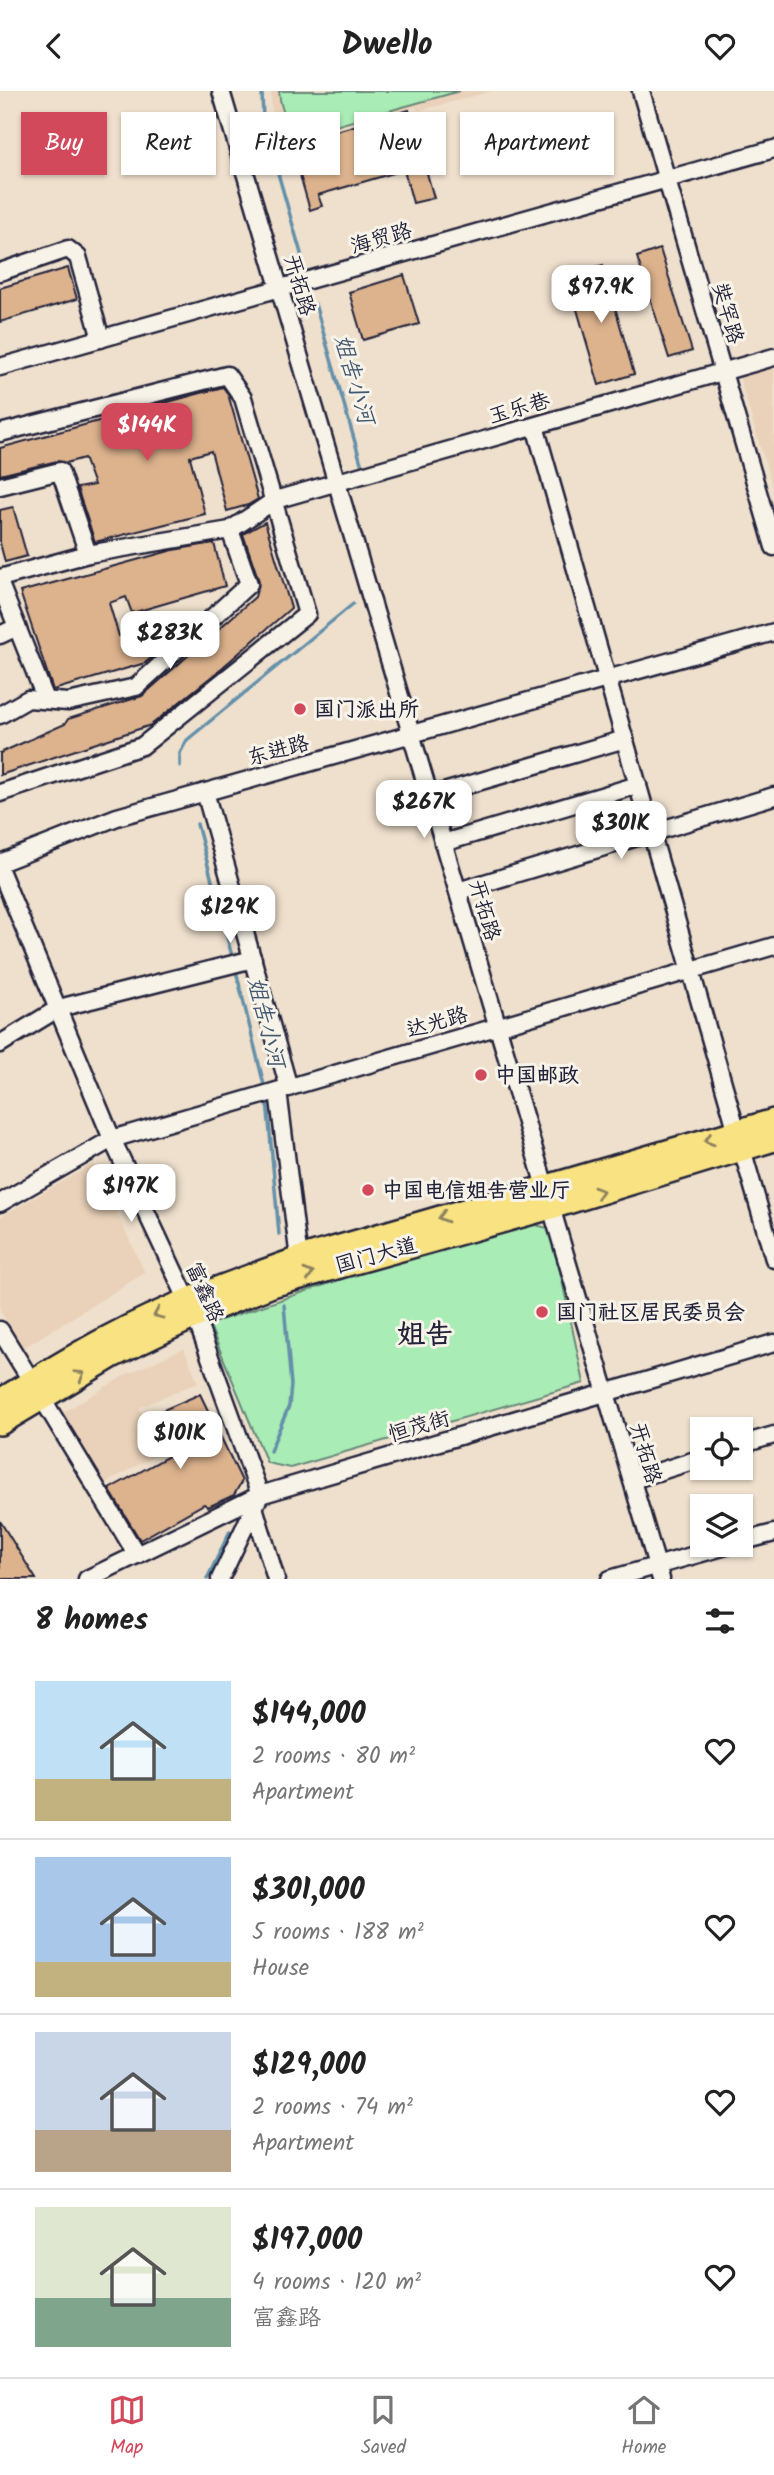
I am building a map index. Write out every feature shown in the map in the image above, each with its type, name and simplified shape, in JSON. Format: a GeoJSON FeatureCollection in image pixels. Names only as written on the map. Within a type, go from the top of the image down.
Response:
{"type":"FeatureCollection","features":[{"type":"Feature","properties":{"kind":"highway","name":"国门大道"},"geometry":{"type":"LineString","coordinates":[[191,1309],[739,1140],[774,1121]]}},
{"type":"Feature","properties":{"kind":"highway","name":"国门大道"},"geometry":{"type":"LineString","coordinates":[[739,1140],[774,1139]]}},
{"type":"Feature","properties":{"kind":"highway","name":"国门大道"},"geometry":{"type":"LineString","coordinates":[[0,1401],[37,1390],[112,1356],[191,1309],[299,1259],[548,1197]]}},
{"type":"Feature","properties":{"kind":"highway","name":"国门大道"},"geometry":{"type":"LineString","coordinates":[[0,1423],[37,1390]]}},
{"type":"Feature","properties":{"kind":"street","name":"开拓路"},"geometry":{"type":"LineString","coordinates":[[221,91],[659,1572]]}},
{"type":"Feature","properties":{"kind":"street","name":"奘罕路"},"geometry":{"type":"LineString","coordinates":[[641,91],[774,547]]}},
{"type":"Feature","properties":{"kind":"street","name":"海贸路"},"geometry":{"type":"LineString","coordinates":[[0,367],[774,149]]}},
{"type":"Feature","properties":{"kind":"street"},"geometry":{"type":"LineString","coordinates":[[0,272],[68,249],[78,257],[101,338]]}},
{"type":"Feature","properties":{"kind":"street","name":"玉乐巷"},"geometry":{"type":"LineString","coordinates":[[230,530],[275,500],[774,357]]}},
{"type":"Feature","properties":{"kind":"street"},"geometry":{"type":"LineString","coordinates":[[0,433],[227,375],[243,398],[307,614],[142,746],[0,793]]}},
{"type":"Feature","properties":{"kind":"street"},"geometry":{"type":"LineString","coordinates":[[535,426],[774,1259]]}},
{"type":"Feature","properties":{"kind":"street"},"geometry":{"type":"LineString","coordinates":[[0,486],[60,471],[88,554]]}},
{"type":"Feature","properties":{"kind":"street"},"geometry":{"type":"LineString","coordinates":[[0,715],[28,699],[68,702],[136,688],[249,584],[230,530],[88,554],[0,581],[46,700]]}},
{"type":"Feature","properties":{"kind":"street"},"geometry":{"type":"LineString","coordinates":[[0,635],[17,627]]}},
{"type":"Feature","properties":{"kind":"street","name":"东进路"},"geometry":{"type":"LineString","coordinates":[[0,863],[117,817],[774,632]]}},
{"type":"Feature","properties":{"kind":"street"},"geometry":{"type":"LineString","coordinates":[[430,796],[625,739]]}},
{"type":"Feature","properties":{"kind":"street"},"geometry":{"type":"LineString","coordinates":[[443,843],[638,785]]}},
{"type":"Feature","properties":{"kind":"street"},"geometry":{"type":"LineString","coordinates":[[205,792],[240,962],[275,1092],[299,1259]]}},
{"type":"Feature","properties":{"kind":"street"},"geometry":{"type":"LineString","coordinates":[[458,891],[774,796]]}},
{"type":"Feature","properties":{"kind":"street","name":"富鑫路"},"geometry":{"type":"LineString","coordinates":[[0,870],[112,1139],[191,1309],[257,1501],[276,1579]]}},
{"type":"Feature","properties":{"kind":"street","name":"达光路"},"geometry":{"type":"LineString","coordinates":[[0,1203],[112,1139],[774,946]]}},
{"type":"Feature","properties":{"kind":"street"},"geometry":{"type":"LineString","coordinates":[[0,1044],[58,1008],[240,962]]}},
{"type":"Feature","properties":{"kind":"street"},"geometry":{"type":"LineString","coordinates":[[0,1330],[137,1555]]}},
{"type":"Feature","properties":{"kind":"street","name":"恒茂街"},"geometry":{"type":"LineString","coordinates":[[87,1579],[257,1501],[774,1343]]}},
{"type":"Feature","properties":{"kind":"street"},"geometry":{"type":"LineString","coordinates":[[753,1441],[774,1435]]}},
{"type":"Feature","properties":{"kind":"street"},"geometry":{"type":"LineString","coordinates":[[632,1480],[690,1462]]}},
{"type":"Feature","properties":{"kind":"street"},"geometry":{"type":"LineString","coordinates":[[220,1579],[257,1501]]}},
{"type":"Feature","properties":{"kind":"street"},"geometry":{"type":"LineString","coordinates":[[753,1539],[774,1533]]}},
{"type":"Feature","properties":{"kind":"street"},"geometry":{"type":"LineString","coordinates":[[610,1579],[659,1572],[698,1557]]}},
{"type":"Feature","properties":{"kind":"shaded area"},"geometry":{"type":"Polygon","coordinates":[[[271,91],[493,91],[418,111],[416,107],[396,112],[354,112],[354,122],[340,126],[340,112],[272,112],[271,91]]]}},
{"type":"Feature","properties":{"kind":"shaded area"},"geometry":{"type":"Polygon","coordinates":[[[774,367],[774,492],[739,377],[774,367]]]}},
{"type":"Feature","properties":{"kind":"shaded area"},"geometry":{"type":"Polygon","coordinates":[[[94,1164],[145,1273],[23,1348],[0,1311],[0,1217],[94,1164]]]}},
{"type":"Feature","properties":{"kind":"shaded area"},"geometry":{"type":"Polygon","coordinates":[[[184,1348],[198,1382],[139,1408],[165,1450],[102,1485],[57,1416],[125,1375],[184,1348]]]}},
{"type":"Feature","properties":{"kind":"green space"},"geometry":{"type":"Polygon","coordinates":[[[279,91],[460,91],[385,112],[354,112],[354,121],[340,125],[340,112],[284,112],[279,91]]]}},
{"type":"Feature","properties":{"kind":"green space"},"geometry":{"type":"Polygon","coordinates":[[[517,1220],[551,1229],[584,1383],[290,1468],[267,1463],[209,1324],[517,1220]]]}},
{"type":"Feature","properties":{"kind":"building"},"geometry":{"type":"Polygon","coordinates":[[[354,126],[354,175],[387,175],[318,195],[322,206],[310,210],[300,175],[340,175],[340,130],[354,126]]]}},
{"type":"Feature","properties":{"kind":"building"},"geometry":{"type":"Polygon","coordinates":[[[405,175],[427,175],[434,198],[413,203],[405,175]]]}},
{"type":"Feature","properties":{"kind":"building"},"geometry":{"type":"Polygon","coordinates":[[[660,249],[692,351],[669,358],[637,257],[660,249]]]}},
{"type":"Feature","properties":{"kind":"building"},"geometry":{"type":"Polygon","coordinates":[[[603,265],[634,374],[599,385],[567,275],[603,265]]]}},
{"type":"Feature","properties":{"kind":"building"},"geometry":{"type":"Polygon","coordinates":[[[68,268],[77,299],[0,322],[0,288],[68,268]]]}},
{"type":"Feature","properties":{"kind":"building"},"geometry":{"type":"Polygon","coordinates":[[[404,275],[419,324],[363,340],[349,292],[404,275]]]}},
{"type":"Feature","properties":{"kind":"building"},"geometry":{"type":"Polygon","coordinates":[[[223,387],[228,394],[258,499],[248,505],[227,511],[211,451],[190,457],[205,514],[95,542],[77,488],[94,485],[84,458],[66,463],[57,461],[0,475],[0,448],[223,387]]]}},
{"type":"Feature","properties":{"kind":"building"},"geometry":{"type":"Polygon","coordinates":[[[13,507],[27,556],[5,562],[0,543],[0,510],[13,507]]]}},
{"type":"Feature","properties":{"kind":"building"},"geometry":{"type":"Polygon","coordinates":[[[265,522],[291,608],[151,725],[0,775],[0,753],[65,724],[68,719],[142,696],[255,597],[259,581],[243,534],[265,522]]]}},
{"type":"Feature","properties":{"kind":"building"},"geometry":{"type":"Polygon","coordinates":[[[214,543],[225,586],[132,613],[126,597],[109,603],[119,636],[137,630],[139,637],[159,632],[166,645],[145,663],[53,690],[20,592],[173,550],[214,543]]]}},
{"type":"Feature","properties":{"kind":"building"},"geometry":{"type":"Polygon","coordinates":[[[200,1394],[242,1481],[234,1495],[208,1507],[204,1504],[140,1540],[109,1489],[174,1453],[152,1415],[200,1394]]]}},
{"type":"Feature","properties":{"kind":"building"},"geometry":{"type":"Polygon","coordinates":[[[0,1521],[36,1579],[0,1579],[0,1521]]]}},
{"type":"Feature","properties":{"kind":"waterway","name":"姐告小河"},"geometry":{"type":"LineString","coordinates":[[262,91],[263,121],[302,257]]}},
{"type":"Feature","properties":{"kind":"waterway","name":"姐告小河"},"geometry":{"type":"LineString","coordinates":[[315,304],[361,463]]}},
{"type":"Feature","properties":{"kind":"waterway","name":"姐告小河"},"geometry":{"type":"LineString","coordinates":[[180,766],[180,753],[187,740],[353,604]]}},
{"type":"Feature","properties":{"kind":"waterway","name":"姐告小河"},"geometry":{"type":"LineString","coordinates":[[197,824],[233,960]]}},
{"type":"Feature","properties":{"kind":"waterway","name":"姐告小河"},"geometry":{"type":"LineString","coordinates":[[235,967],[265,1089]]}},
{"type":"Feature","properties":{"kind":"waterway","name":"姐告小河"},"geometry":{"type":"LineString","coordinates":[[267,1100],[279,1234]]}},
{"type":"Feature","properties":{"kind":"waterway","name":"姐告小河"},"geometry":{"type":"LineString","coordinates":[[270,1451],[289,1406],[291,1385],[284,1305]]}},
{"type":"Feature","properties":{"kind":"waterway","name":"姐告小河"},"geometry":{"type":"LineString","coordinates":[[207,1579],[230,1531]]}},
{"type":"Feature","properties":{"kind":"place","name":"国门派出所"},"geometry":{"type":"Point","coordinates":[300,709]}},
{"type":"Feature","properties":{"kind":"place","name":"中国邮政"},"geometry":{"type":"Point","coordinates":[481,1075]}},
{"type":"Feature","properties":{"kind":"place","name":"中国电信姐告营业厅"},"geometry":{"type":"Point","coordinates":[368,1190]}},
{"type":"Feature","properties":{"kind":"place","name":"国门社区居民委员会"},"geometry":{"type":"Point","coordinates":[542,1312]}},
{"type":"Feature","properties":{"kind":"district","name":"姐告"},"geometry":{"type":"Point","coordinates":[425,1333]}}]}
